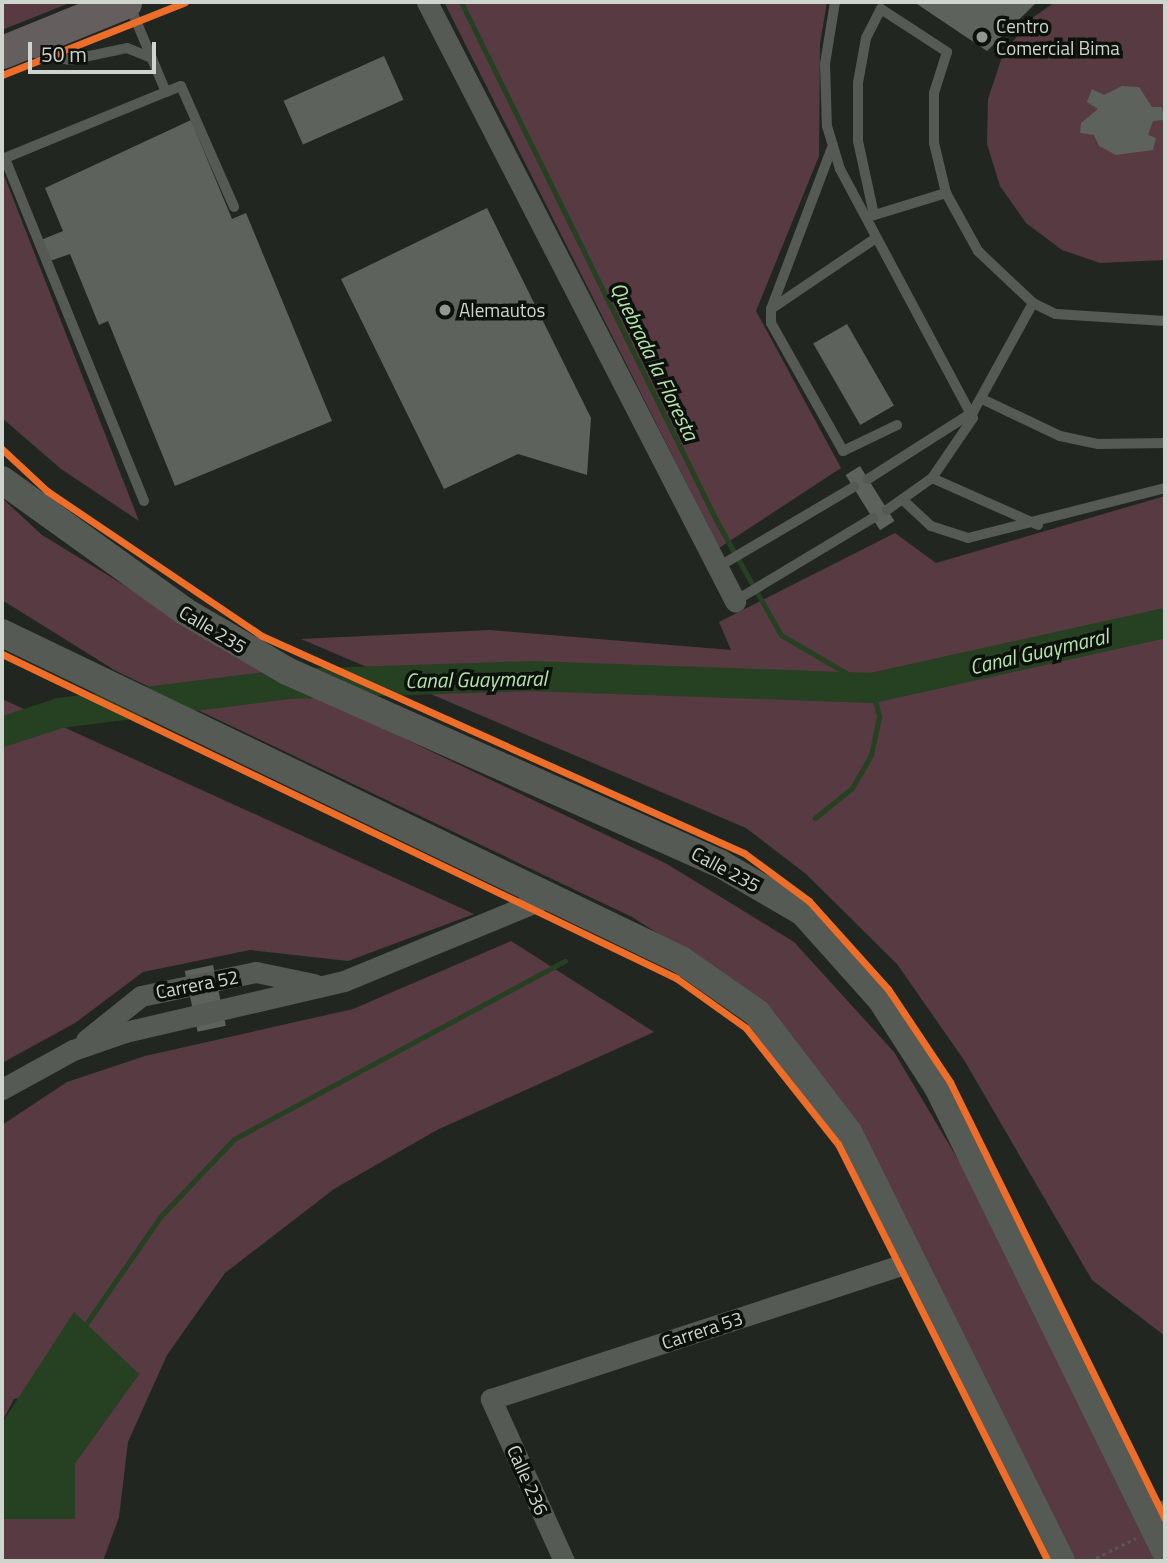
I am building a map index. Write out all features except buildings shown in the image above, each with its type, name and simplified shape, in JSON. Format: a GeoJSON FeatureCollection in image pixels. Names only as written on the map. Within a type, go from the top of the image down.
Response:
{"type":"FeatureCollection","features":[{"type":"Feature","properties":{"kind":"highway"},"geometry":{"type":"LineString","coordinates":[[6,50],[127,2]]}},
{"type":"Feature","properties":{"kind":"main road","name":"Calle 235"},"geometry":{"type":"LineString","coordinates":[[2,480],[127,573],[287,671],[719,863],[803,912],[881,999],[939,1087],[1156,1528]]}},
{"type":"Feature","properties":{"kind":"main road"},"geometry":{"type":"LineString","coordinates":[[2,634],[56,664],[503,873],[681,960],[757,1013],[848,1132],[1061,1561]]}},
{"type":"Feature","properties":{"kind":"street"},"geometry":{"type":"LineString","coordinates":[[427,3],[735,601]]}},
{"type":"Feature","properties":{"kind":"street"},"geometry":{"type":"LineString","coordinates":[[488,922],[506,900],[503,873]]}},
{"type":"Feature","properties":{"kind":"street","name":"Carrera 52"},"geometry":{"type":"LineString","coordinates":[[73,1050],[176,1017],[322,986],[550,896]]}},
{"type":"Feature","properties":{"kind":"street","name":"Carrera 52"},"geometry":{"type":"LineString","coordinates":[[2,1089],[73,1050],[141,996],[256,972],[322,986]]}},
{"type":"Feature","properties":{"kind":"street","name":"Carrera 52"},"geometry":{"type":"LineString","coordinates":[[256,972],[244,989],[262,999]]}},
{"type":"Feature","properties":{"kind":"street","name":"Carrera 53"},"geometry":{"type":"LineString","coordinates":[[491,1399],[914,1261]]}},
{"type":"Feature","properties":{"kind":"street","name":"Calle 236"},"geometry":{"type":"LineString","coordinates":[[491,1399],[564,1561]]}},
{"type":"Feature","properties":{"kind":"lane"},"geometry":{"type":"LineString","coordinates":[[127,2],[166,92]]}},
{"type":"Feature","properties":{"kind":"lane"},"geometry":{"type":"LineString","coordinates":[[835,2],[825,64],[833,145],[868,217]]}},
{"type":"Feature","properties":{"kind":"lane"},"geometry":{"type":"LineString","coordinates":[[887,510],[932,478],[973,426],[973,412],[873,240],[858,141],[858,83],[878,9],[947,52],[934,93],[934,143],[946,193],[978,251],[1033,303],[1080,320],[1165,321]]}},
{"type":"Feature","properties":{"kind":"lane"},"geometry":{"type":"LineString","coordinates":[[6,50],[70,60],[127,48],[153,58]]}},
{"type":"Feature","properties":{"kind":"lane"},"geometry":{"type":"LineString","coordinates":[[144,501],[5,158],[181,86],[234,207]]}},
{"type":"Feature","properties":{"kind":"lane"},"geometry":{"type":"LineString","coordinates":[[833,145],[771,309],[771,323],[843,451],[897,425]]}},
{"type":"Feature","properties":{"kind":"lane"},"geometry":{"type":"LineString","coordinates":[[868,217],[946,193]]}},
{"type":"Feature","properties":{"kind":"lane"},"geometry":{"type":"LineString","coordinates":[[771,309],[873,240]]}},
{"type":"Feature","properties":{"kind":"lane"},"geometry":{"type":"LineString","coordinates":[[868,479],[973,412],[1033,303]]}},
{"type":"Feature","properties":{"kind":"lane"},"geometry":{"type":"LineString","coordinates":[[982,399],[1060,436],[1098,444],[1165,443]]}},
{"type":"Feature","properties":{"kind":"lane"},"geometry":{"type":"LineString","coordinates":[[932,478],[1038,524]]}},
{"type":"Feature","properties":{"kind":"lane"},"geometry":{"type":"LineString","coordinates":[[719,568],[854,487]]}},
{"type":"Feature","properties":{"kind":"lane"},"geometry":{"type":"LineString","coordinates":[[903,500],[946,534],[991,537],[1165,488]]}},
{"type":"Feature","properties":{"kind":"lane"},"geometry":{"type":"LineString","coordinates":[[735,601],[873,518]]}},
{"type":"Feature","properties":{"kind":"path"},"geometry":{"type":"LineString","coordinates":[[1090,1561],[1156,1528]]}},
{"type":"Feature","properties":{"kind":"shaded area"},"geometry":{"type":"Polygon","coordinates":[[[2,2],[72,2],[2,30],[2,2]]]}},
{"type":"Feature","properties":{"kind":"shaded area"},"geometry":{"type":"Polygon","coordinates":[[[444,2],[827,2],[820,43],[819,156],[756,311],[841,468],[719,548],[444,2]]]}},
{"type":"Feature","properties":{"kind":"shaded area"},"geometry":{"type":"Polygon","coordinates":[[[1055,2],[1165,2],[1165,260],[1100,263],[1062,250],[1026,223],[1000,186],[987,144],[988,99],[1002,57],[1028,21],[1055,2]]]}},
{"type":"Feature","properties":{"kind":"shaded area"},"geometry":{"type":"Polygon","coordinates":[[[2,170],[139,521],[61,469],[2,418],[2,170]]]}},
{"type":"Feature","properties":{"kind":"shaded area"},"geometry":{"type":"Polygon","coordinates":[[[1165,496],[1165,1336],[1092,1280],[964,1060],[897,964],[806,874],[746,828],[301,639],[490,630],[731,650],[719,622],[895,533],[936,563],[1165,496]]]}},
{"type":"Feature","properties":{"kind":"shaded area"},"geometry":{"type":"Polygon","coordinates":[[[2,498],[42,535],[271,675],[667,864],[794,942],[894,1052],[972,1183],[1159,1561],[1074,1561],[759,998],[632,917],[116,671],[2,600],[2,498]]]}},
{"type":"Feature","properties":{"kind":"shaded area"},"geometry":{"type":"Polygon","coordinates":[[[2,699],[474,914],[348,961],[250,950],[143,972],[75,1023],[2,1063],[2,699]]]}},
{"type":"Feature","properties":{"kind":"shaded area"},"geometry":{"type":"Polygon","coordinates":[[[511,941],[654,1032],[437,1130],[334,1189],[225,1273],[167,1355],[128,1442],[119,1517],[103,1561],[2,1561],[2,1519],[75,1519],[75,1463],[139,1374],[14,1399],[2,1422],[2,1125],[67,1082],[145,1056],[353,1009],[511,941]]]}},
{"type":"Feature","properties":{"kind":"shaded area"},"geometry":{"type":"Polygon","coordinates":[[[74,1312],[139,1374],[75,1463],[75,1519],[2,1519],[2,1423],[74,1312]]]}},
{"type":"Feature","properties":{"kind":"waterway","name":"Quebrada la Floresta"},"geometry":{"type":"LineString","coordinates":[[461,2],[716,520],[781,635],[872,688],[879,717],[871,755],[852,788],[815,818]]}},
{"type":"Feature","properties":{"kind":"waterway","name":"Canal Guaymaral"},"geometry":{"type":"LineString","coordinates":[[2,732],[60,713],[288,684],[531,676],[872,688],[1165,623]]}},
{"type":"Feature","properties":{"kind":"waterway","name":"Canal Guaymaral"},"geometry":{"type":"LineString","coordinates":[[86,1324],[160,1217],[234,1139],[565,961]]}},
{"type":"Feature","properties":{"kind":"cycle path"},"geometry":{"type":"LineString","coordinates":[[2,75],[185,2]]}},
{"type":"Feature","properties":{"kind":"cycle path"},"geometry":{"type":"LineString","coordinates":[[2,449],[47,491],[262,636],[744,853],[809,901],[888,989],[950,1082],[1165,1519]]}},
{"type":"Feature","properties":{"kind":"cycle path"},"geometry":{"type":"LineString","coordinates":[[2,654],[676,978],[746,1028],[838,1144],[1048,1561]]}},
{"type":"Feature","properties":{"kind":"place","name":"Centro Comercial Bima"},"geometry":{"type":"Point","coordinates":[982,37]}},
{"type":"Feature","properties":{"kind":"place","name":"Alemautos"},"geometry":{"type":"Point","coordinates":[445,310]}}]}
